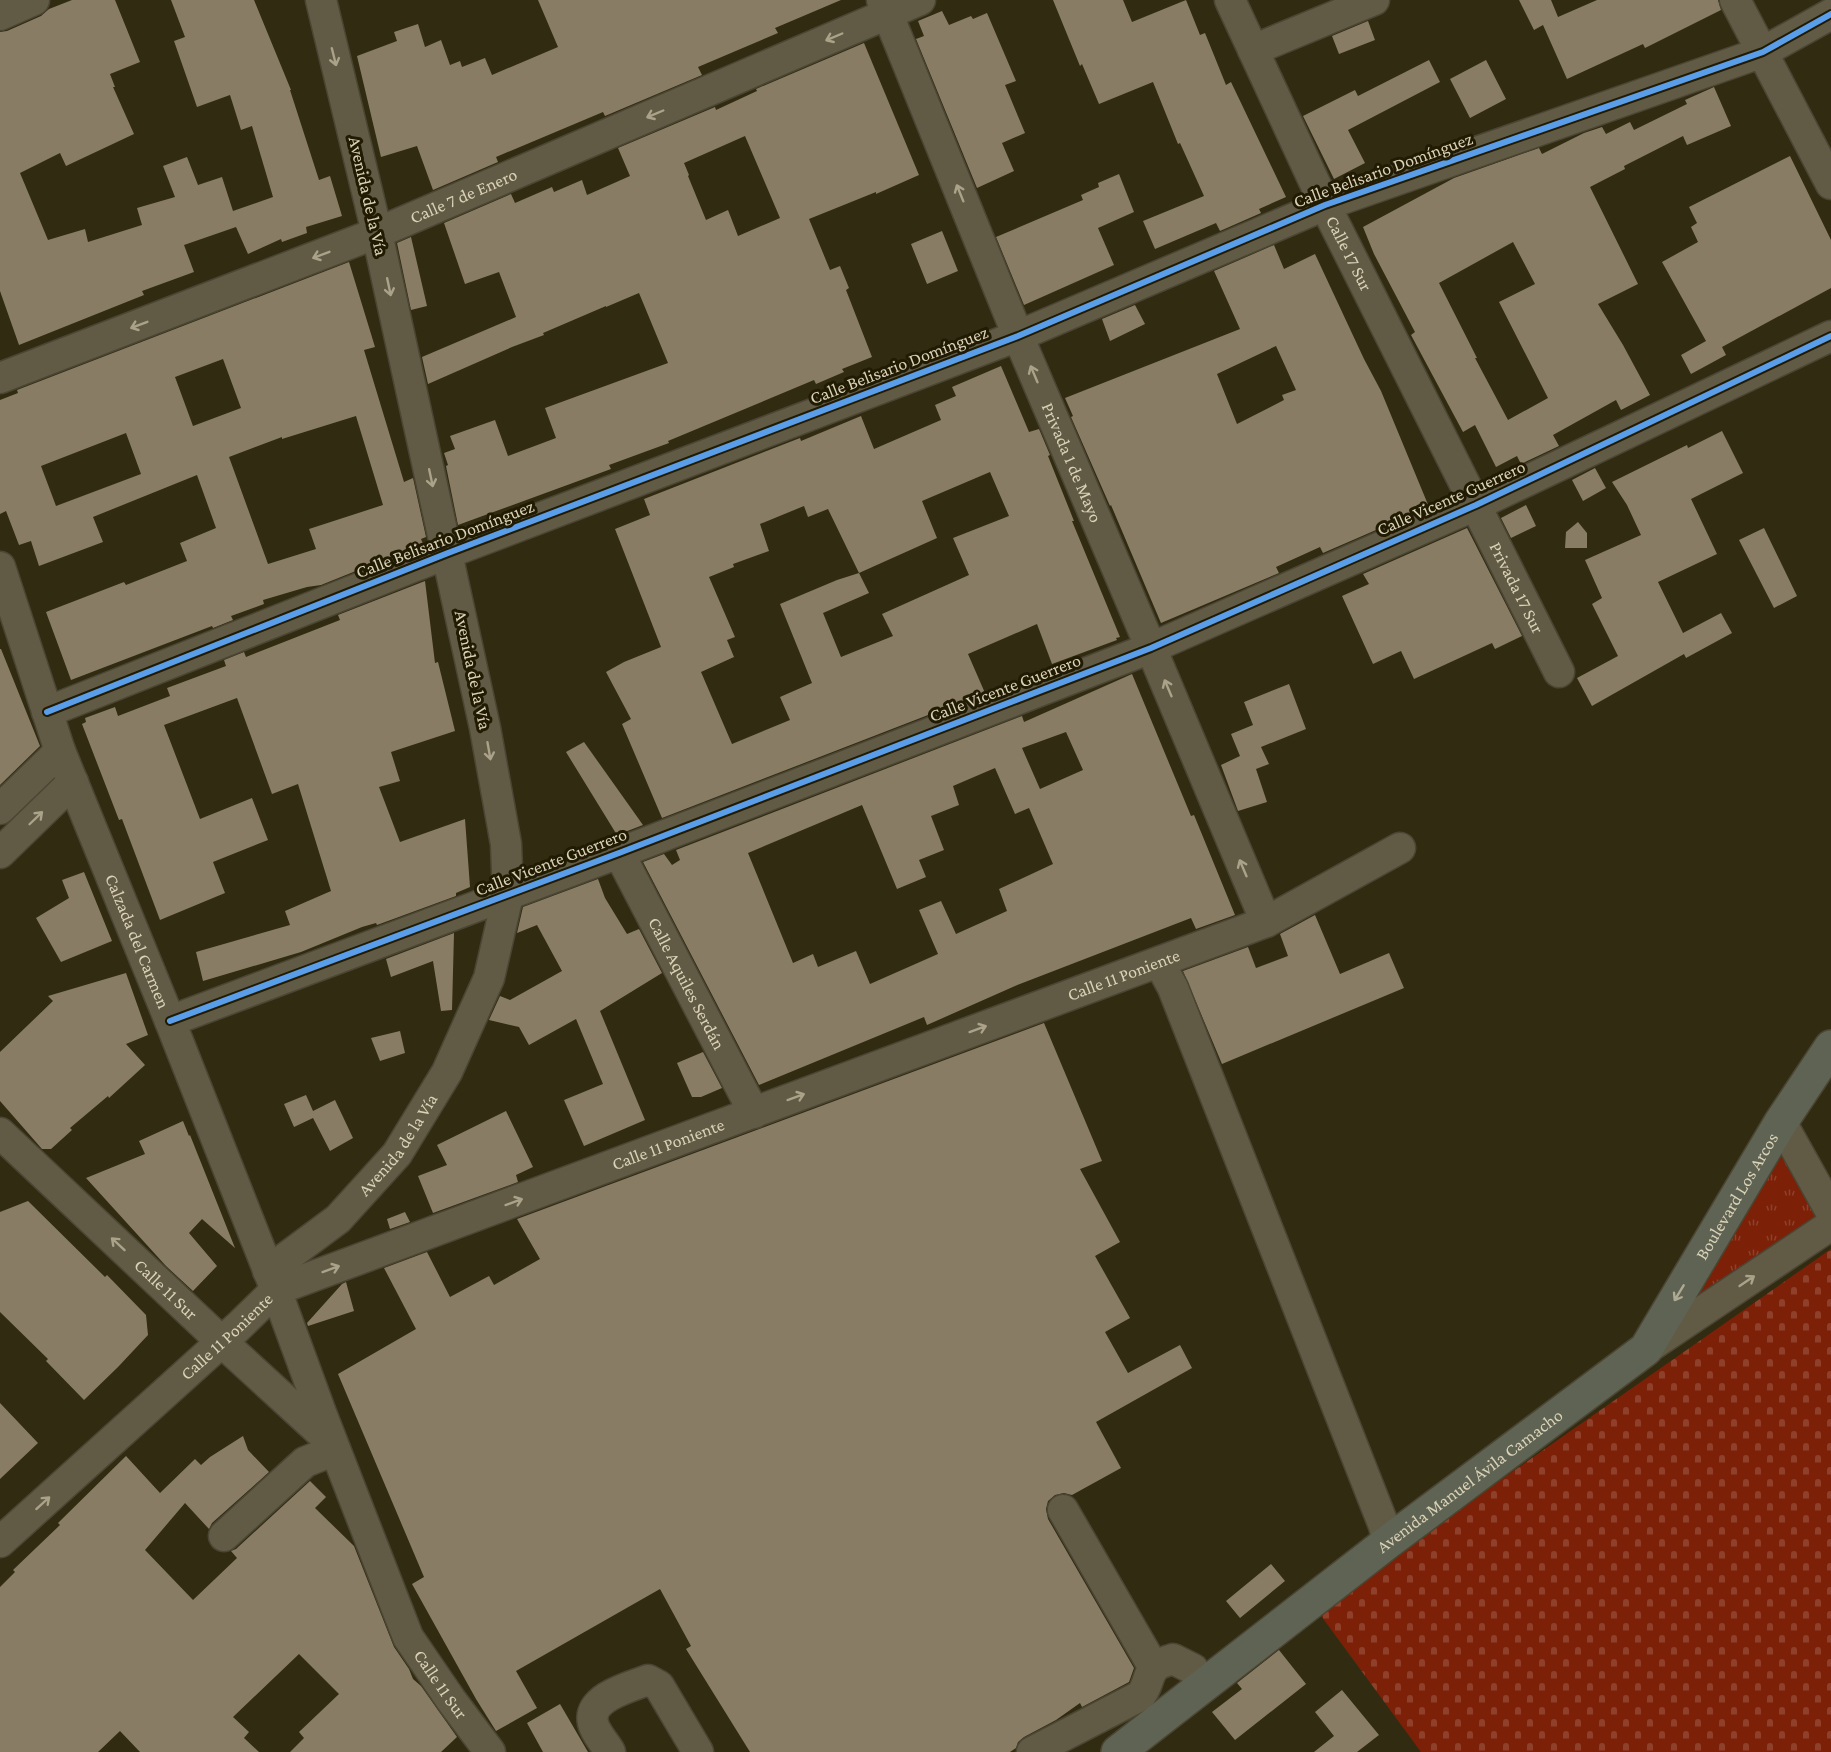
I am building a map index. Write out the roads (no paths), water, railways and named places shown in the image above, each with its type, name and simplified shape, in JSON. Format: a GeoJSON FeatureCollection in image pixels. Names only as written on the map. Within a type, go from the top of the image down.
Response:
{"type":"FeatureCollection","features":[{"type":"Feature","properties":{"kind":"main road","name":"Boulevard Los Arcos"},"geometry":{"type":"LineString","coordinates":[[1646,1349],[1781,1122],[1831,1047]]}},
{"type":"Feature","properties":{"kind":"main road","name":"Avenida Manuel Ávila Camacho"},"geometry":{"type":"LineString","coordinates":[[1118,1752],[1388,1542],[1646,1349]]}},
{"type":"Feature","properties":{"kind":"street"},"geometry":{"type":"LineString","coordinates":[[0,15],[34,0]]}},
{"type":"Feature","properties":{"kind":"street","name":"Avenida de la Vía"},"geometry":{"type":"LineString","coordinates":[[272,1280],[338,1219],[397,1154],[447,1072],[489,978],[508,895],[506,844],[485,728],[377,232],[321,0]]}},
{"type":"Feature","properties":{"kind":"street","name":"Calle 7 de Enero"},"geometry":{"type":"LineString","coordinates":[[0,378],[377,232],[885,7],[920,0]]}},
{"type":"Feature","properties":{"kind":"street","name":"Calle 17 Sur"},"geometry":{"type":"LineString","coordinates":[[1230,0],[1325,205],[1476,505]]}},
{"type":"Feature","properties":{"kind":"street"},"geometry":{"type":"LineString","coordinates":[[1253,50],[1374,0]]}},
{"type":"Feature","properties":{"kind":"street"},"geometry":{"type":"LineString","coordinates":[[1735,0],[1831,184]]}},
{"type":"Feature","properties":{"kind":"street","name":"Privada 1 de Mayo"},"geometry":{"type":"LineString","coordinates":[[885,7],[1018,336],[1266,922]]}},
{"type":"Feature","properties":{"kind":"street","name":"Calle Belisario Domínguez"},"geometry":{"type":"LineString","coordinates":[[47,712],[448,553],[1018,336],[1325,205],[1763,52],[1831,14]]}},
{"type":"Feature","properties":{"kind":"street","name":"Calle Vicente Guerrero"},"geometry":{"type":"LineString","coordinates":[[170,1021],[619,853],[1151,648],[1476,505],[1831,336]]}},
{"type":"Feature","properties":{"kind":"street","name":"Privada 17 Sur"},"geometry":{"type":"LineString","coordinates":[[1476,505],[1559,672]]}},
{"type":"Feature","properties":{"kind":"street","name":"Calzada del Carmen"},"geometry":{"type":"LineString","coordinates":[[0,567],[60,751],[170,1021],[272,1280],[321,1413]]}},
{"type":"Feature","properties":{"kind":"street"},"geometry":{"type":"LineString","coordinates":[[0,809],[60,751]]}},
{"type":"Feature","properties":{"kind":"street"},"geometry":{"type":"LineString","coordinates":[[0,853],[73,782]]}},
{"type":"Feature","properties":{"kind":"street","name":"Calle 11 Poniente"},"geometry":{"type":"LineString","coordinates":[[0,1542],[222,1342],[272,1280],[754,1113],[1266,922],[1400,848]]}},
{"type":"Feature","properties":{"kind":"street","name":"Calle Aquiles Serdán"},"geometry":{"type":"LineString","coordinates":[[619,853],[754,1113]]}},
{"type":"Feature","properties":{"kind":"street"},"geometry":{"type":"LineString","coordinates":[[1159,962],[1181,1010],[1384,1526],[1388,1542]]}},
{"type":"Feature","properties":{"kind":"street"},"geometry":{"type":"LineString","coordinates":[[1781,1122],[1831,1212]]}},
{"type":"Feature","properties":{"kind":"street","name":"Calle 11 Sur"},"geometry":{"type":"LineString","coordinates":[[0,1133],[335,1447]]}},
{"type":"Feature","properties":{"kind":"street","name":"Avenida Manuel Ávila Camacho"},"geometry":{"type":"LineString","coordinates":[[1646,1349],[1831,1225]]}},
{"type":"Feature","properties":{"kind":"street","name":"Calle 11 Sur"},"geometry":{"type":"LineString","coordinates":[[321,1413],[408,1637],[483,1749]]}},
{"type":"Feature","properties":{"kind":"street"},"geometry":{"type":"LineString","coordinates":[[224,1536],[305,1462],[335,1447]]}},
{"type":"Feature","properties":{"kind":"street"},"geometry":{"type":"LineString","coordinates":[[1063,1510],[1154,1668]]}},
{"type":"Feature","properties":{"kind":"street"},"geometry":{"type":"LineString","coordinates":[[1032,1752],[1140,1696],[1154,1668],[1173,1659],[1192,1668],[1204,1685]]}},
{"type":"Feature","properties":{"kind":"street"},"geometry":{"type":"LineString","coordinates":[[610,1752],[593,1725],[592,1713],[597,1704],[623,1689],[648,1680],[659,1686],[698,1752]]}}]}
